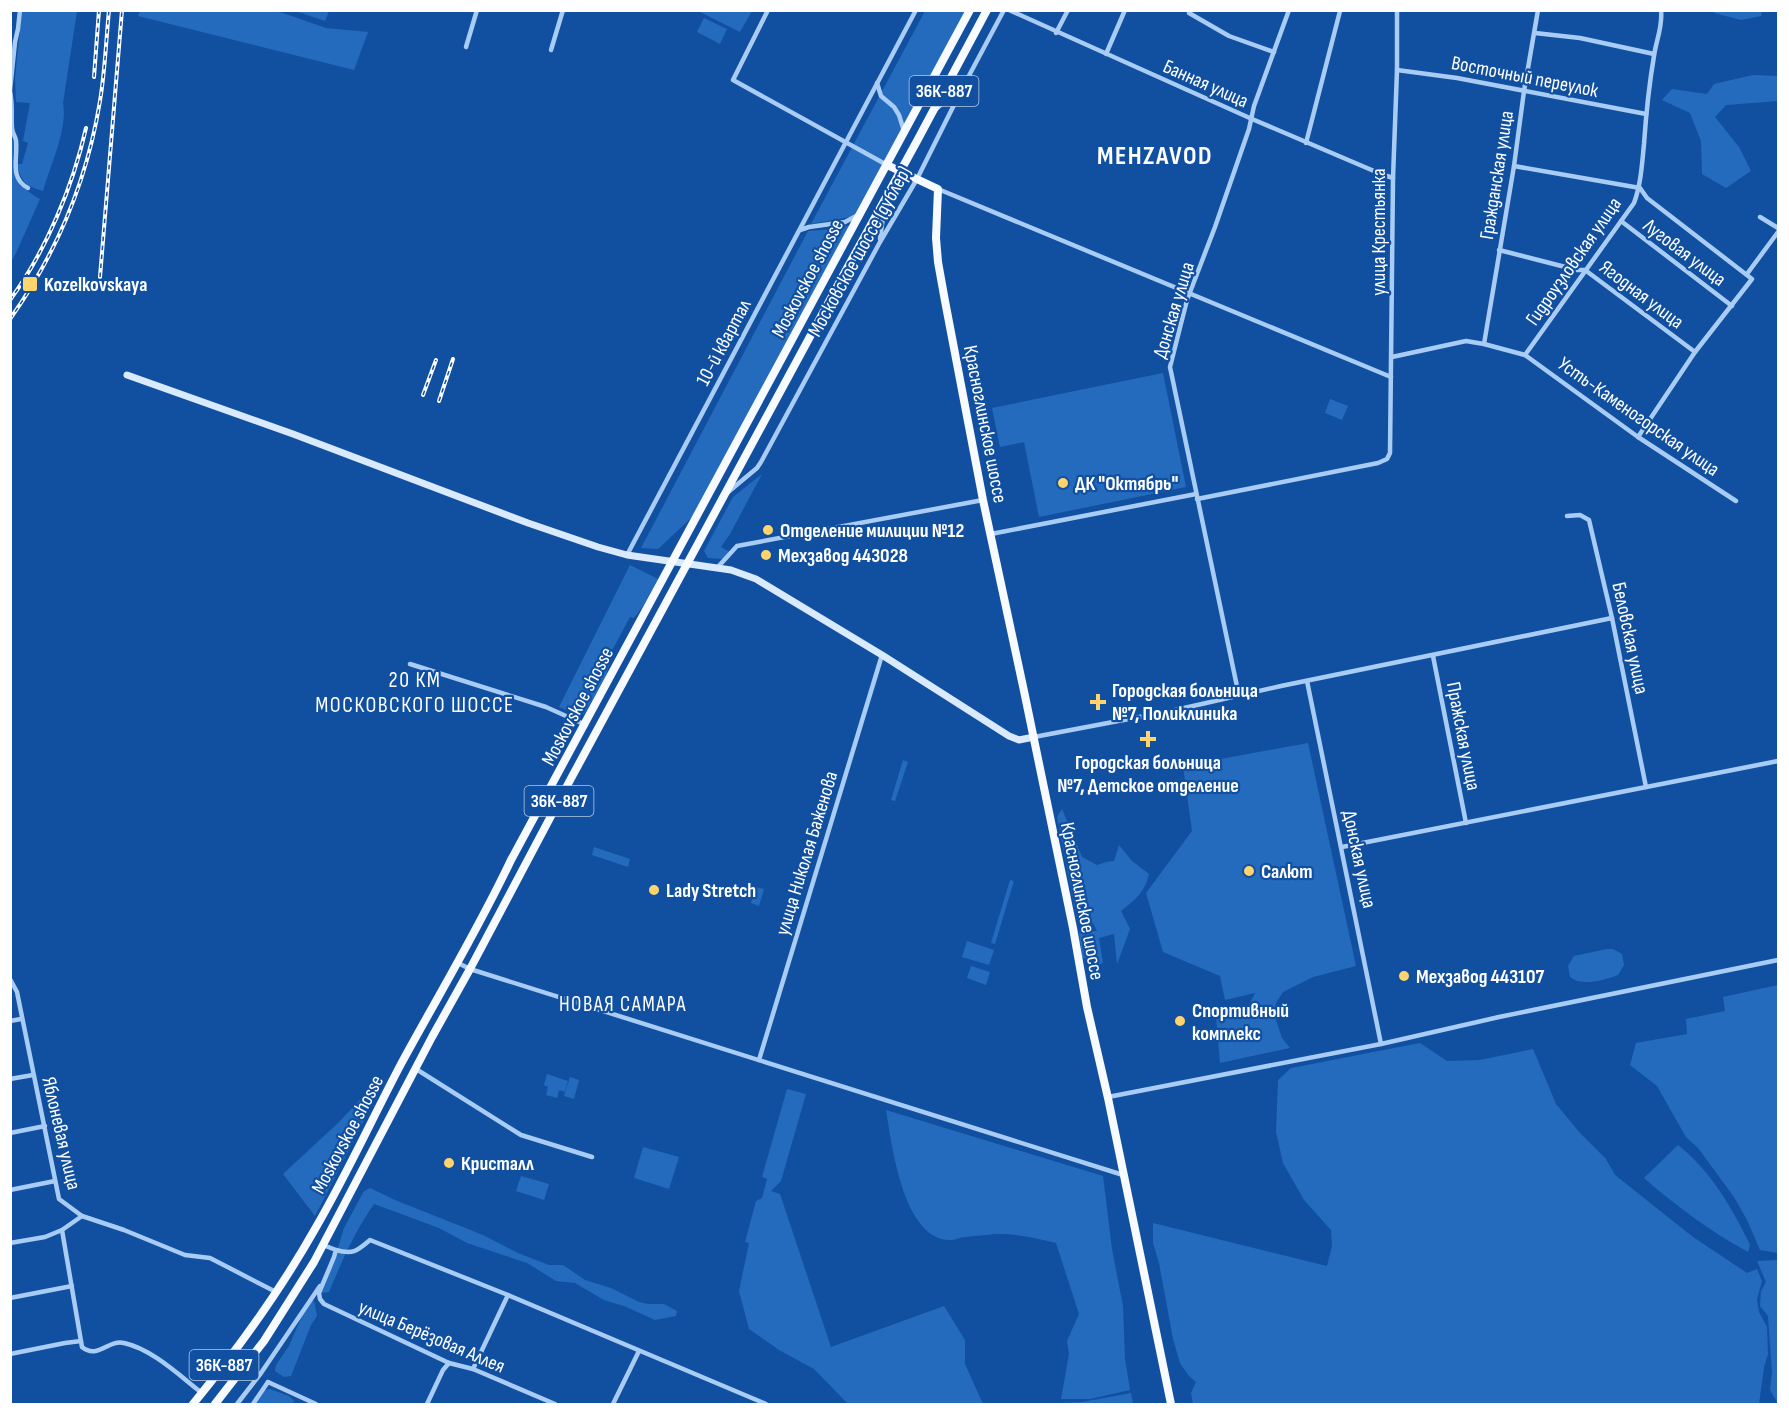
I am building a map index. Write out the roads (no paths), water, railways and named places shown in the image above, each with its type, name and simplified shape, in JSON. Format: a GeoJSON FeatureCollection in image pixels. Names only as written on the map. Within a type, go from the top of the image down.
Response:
{"type":"FeatureCollection","features":[{"type":"Feature","properties":{"kind":"main road","name":"Moskovskoe shosse"},"geometry":{"type":"LineString","coordinates":[[194,1404],[276,1292],[316,1228],[511,860],[674,563],[970,10]]}},
{"type":"Feature","properties":{"kind":"main road","name":"Moskovskoe shosse"},"geometry":{"type":"LineString","coordinates":[[215,1404],[264,1341],[314,1262],[415,1069],[987,10]]}},
{"type":"Feature","properties":{"kind":"main road"},"geometry":{"type":"LineString","coordinates":[[887,165],[938,189]]}},
{"type":"Feature","properties":{"kind":"main road","name":"Красноглинское шоссе"},"geometry":{"type":"LineString","coordinates":[[938,189],[936,238],[938,262],[1087,1007],[1171,1404]]}},
{"type":"Feature","properties":{"kind":"main road"},"geometry":{"type":"LineString","coordinates":[[316,1228],[329,1234]]}},
{"type":"Feature","properties":{"kind":"main road"},"geometry":{"type":"LineString","coordinates":[[301,1253],[314,1262]]}},
{"type":"Feature","properties":{"kind":"street"},"geometry":{"type":"LineString","coordinates":[[20,10],[18,28],[13,42],[10,90],[13,104],[11,130],[16,140],[14,168],[22,184],[28,188]]}},
{"type":"Feature","properties":{"kind":"street"},"geometry":{"type":"LineString","coordinates":[[466,47],[477,10]]}},
{"type":"Feature","properties":{"kind":"street"},"geometry":{"type":"LineString","coordinates":[[550,50],[563,10]]}},
{"type":"Feature","properties":{"kind":"street"},"geometry":{"type":"LineString","coordinates":[[768,10],[733,80],[887,165]]}},
{"type":"Feature","properties":{"kind":"street","name":"10-й квартал"},"geometry":{"type":"LineString","coordinates":[[627,555],[916,10]]}},
{"type":"Feature","properties":{"kind":"street","name":"Банная улица"},"geometry":{"type":"LineString","coordinates":[[1006,10],[1306,143],[1393,177]]}},
{"type":"Feature","properties":{"kind":"street","name":"Московское шоссе (дублер)"},"geometry":{"type":"LineString","coordinates":[[725,495],[761,462],[880,242],[917,179],[964,85],[1006,10]]}},
{"type":"Feature","properties":{"kind":"street"},"geometry":{"type":"LineString","coordinates":[[1056,33],[1068,10]]}},
{"type":"Feature","properties":{"kind":"street"},"geometry":{"type":"LineString","coordinates":[[1106,54],[1125,10]]}},
{"type":"Feature","properties":{"kind":"street","name":"Донская улица"},"geometry":{"type":"LineString","coordinates":[[1239,696],[1170,367],[1189,295],[1219,216],[1288,10]]}},
{"type":"Feature","properties":{"kind":"street","name":"улица Крестьянка"},"geometry":{"type":"LineString","coordinates":[[1197,496],[1378,463],[1387,459],[1390,453],[1397,10]]}},
{"type":"Feature","properties":{"kind":"street","name":"Гражданская улица"},"geometry":{"type":"LineString","coordinates":[[1484,344],[1538,10]]}},
{"type":"Feature","properties":{"kind":"street","name":"Гидроузловская улица"},"geometry":{"type":"LineString","coordinates":[[1525,355],[1634,203],[1640,188],[1646,114],[1654,54],[1660,34],[1661,10]]}},
{"type":"Feature","properties":{"kind":"street"},"geometry":{"type":"LineString","coordinates":[[1306,143],[1340,11]]}},
{"type":"Feature","properties":{"kind":"street"},"geometry":{"type":"LineString","coordinates":[[1189,13],[1229,36],[1274,52]]}},
{"type":"Feature","properties":{"kind":"street"},"geometry":{"type":"LineString","coordinates":[[1534,33],[1580,38],[1654,54]]}},
{"type":"Feature","properties":{"kind":"street","name":"Восточный переулок"},"geometry":{"type":"LineString","coordinates":[[1397,70],[1457,78],[1646,114]]}},
{"type":"Feature","properties":{"kind":"street"},"geometry":{"type":"LineString","coordinates":[[877,83],[881,96],[894,107],[899,115],[904,133]]}},
{"type":"Feature","properties":{"kind":"street"},"geometry":{"type":"LineString","coordinates":[[933,112],[964,85]]}},
{"type":"Feature","properties":{"kind":"street"},"geometry":{"type":"LineString","coordinates":[[1514,166],[1640,188],[1647,198],[1752,279],[1695,352],[1638,437]]}},
{"type":"Feature","properties":{"kind":"street"},"geometry":{"type":"LineString","coordinates":[[938,189],[1391,377]]}},
{"type":"Feature","properties":{"kind":"street"},"geometry":{"type":"LineString","coordinates":[[880,242],[885,200]]}},
{"type":"Feature","properties":{"kind":"street"},"geometry":{"type":"LineString","coordinates":[[800,230],[809,226],[845,222],[859,214]]}},
{"type":"Feature","properties":{"kind":"street"},"geometry":{"type":"LineString","coordinates":[[1747,274],[1779,230],[1760,217]]}},
{"type":"Feature","properties":{"kind":"street","name":"Луговая улица"},"geometry":{"type":"LineString","coordinates":[[1621,221],[1732,306]]}},
{"type":"Feature","properties":{"kind":"street","name":"Ягодная улица"},"geometry":{"type":"LineString","coordinates":[[1499,250],[1577,270],[1585,270],[1695,352]]}},
{"type":"Feature","properties":{"kind":"street"},"geometry":{"type":"LineString","coordinates":[[1392,357],[1466,342],[1484,344],[1525,355]]}},
{"type":"Feature","properties":{"kind":"street","name":"Усть-Каменогорская улица"},"geometry":{"type":"LineString","coordinates":[[1525,355],[1638,437],[1736,501]]}},
{"type":"Feature","properties":{"kind":"street"},"geometry":{"type":"LineString","coordinates":[[128,375],[293,434],[528,523],[627,555],[731,570],[769,586],[1009,736],[1019,740],[1612,618]]}},
{"type":"Feature","properties":{"kind":"street"},"geometry":{"type":"LineString","coordinates":[[991,534],[1197,496]]}},
{"type":"Feature","properties":{"kind":"street"},"geometry":{"type":"LineString","coordinates":[[717,568],[737,546],[984,500]]}},
{"type":"Feature","properties":{"kind":"street","name":"Беловская улица"},"geometry":{"type":"LineString","coordinates":[[1567,516],[1580,515],[1589,520],[1612,618],[1646,787]]}},
{"type":"Feature","properties":{"kind":"street","name":"улица Николая Баженова"},"geometry":{"type":"LineString","coordinates":[[759,1060],[882,655]]}},
{"type":"Feature","properties":{"kind":"street","name":"Пражская улица"},"geometry":{"type":"LineString","coordinates":[[1433,656],[1466,823]]}},
{"type":"Feature","properties":{"kind":"street"},"geometry":{"type":"LineString","coordinates":[[410,664],[546,707],[586,725]]}},
{"type":"Feature","properties":{"kind":"street","name":"Донская улица"},"geometry":{"type":"LineString","coordinates":[[1307,681],[1381,1044]]}},
{"type":"Feature","properties":{"kind":"street"},"geometry":{"type":"LineString","coordinates":[[1342,847],[1779,761]]}},
{"type":"Feature","properties":{"kind":"street"},"geometry":{"type":"LineString","coordinates":[[1108,1098],[1381,1044],[1568,1002],[1779,960]]}},
{"type":"Feature","properties":{"kind":"street"},"geometry":{"type":"LineString","coordinates":[[458,963],[470,969],[1123,1174]]}},
{"type":"Feature","properties":{"kind":"street","name":"Яблоневая улица"},"geometry":{"type":"LineString","coordinates":[[10,979],[16,992],[59,1198],[82,1216],[62,1230],[45,1237],[10,1243]]}},
{"type":"Feature","properties":{"kind":"street"},"geometry":{"type":"LineString","coordinates":[[10,1021],[21,1019]]}},
{"type":"Feature","properties":{"kind":"street"},"geometry":{"type":"LineString","coordinates":[[415,1069],[521,1135],[592,1157]]}},
{"type":"Feature","properties":{"kind":"street"},"geometry":{"type":"LineString","coordinates":[[10,1079],[33,1075]]}},
{"type":"Feature","properties":{"kind":"street"},"geometry":{"type":"LineString","coordinates":[[10,1133],[45,1126]]}},
{"type":"Feature","properties":{"kind":"street"},"geometry":{"type":"LineString","coordinates":[[10,1190],[55,1181]]}},
{"type":"Feature","properties":{"kind":"street"},"geometry":{"type":"LineString","coordinates":[[82,1216],[185,1255],[210,1258],[276,1292]]}},
{"type":"Feature","properties":{"kind":"street"},"geometry":{"type":"LineString","coordinates":[[62,1230],[82,1344],[92,1353],[114,1342],[143,1349],[202,1393]]}},
{"type":"Feature","properties":{"kind":"street"},"geometry":{"type":"LineString","coordinates":[[323,1245],[348,1253],[358,1250],[370,1240],[508,1295],[766,1404]]}},
{"type":"Feature","properties":{"kind":"street"},"geometry":{"type":"LineString","coordinates":[[237,1404],[261,1373],[325,1278],[336,1250]]}},
{"type":"Feature","properties":{"kind":"street","name":"улица Берёзовая Аллея"},"geometry":{"type":"LineString","coordinates":[[325,1278],[319,1293],[324,1304],[449,1363],[473,1369],[555,1404]]}},
{"type":"Feature","properties":{"kind":"street"},"geometry":{"type":"LineString","coordinates":[[10,1298],[72,1286]]}},
{"type":"Feature","properties":{"kind":"street"},"geometry":{"type":"LineString","coordinates":[[473,1369],[508,1295]]}},
{"type":"Feature","properties":{"kind":"street"},"geometry":{"type":"LineString","coordinates":[[10,1354],[65,1343],[82,1344]]}},
{"type":"Feature","properties":{"kind":"street"},"geometry":{"type":"LineString","coordinates":[[613,1404],[639,1351]]}},
{"type":"Feature","properties":{"kind":"street"},"geometry":{"type":"LineString","coordinates":[[427,1404],[443,1370],[449,1363]]}},
{"type":"Feature","properties":{"kind":"street"},"geometry":{"type":"LineString","coordinates":[[261,1373],[268,1382],[316,1404]]}},
{"type":"Feature","properties":{"kind":"street"},"geometry":{"type":"LineString","coordinates":[[254,1404],[268,1382]]}},
{"type":"Feature","properties":{"kind":"railway"},"geometry":{"type":"LineString","coordinates":[[94,77],[99,10]]}},
{"type":"Feature","properties":{"kind":"railway"},"geometry":{"type":"LineString","coordinates":[[10,319],[56,242],[87,160],[100,101],[109,10]]}},
{"type":"Feature","properties":{"kind":"railway"},"geometry":{"type":"LineString","coordinates":[[100,277],[122,10]]}},
{"type":"Feature","properties":{"kind":"railway"},"geometry":{"type":"LineString","coordinates":[[10,300],[35,261],[57,217],[74,172],[86,128]]}},
{"type":"Feature","properties":{"kind":"railway"},"geometry":{"type":"LineString","coordinates":[[439,401],[453,359]]}},
{"type":"Feature","properties":{"kind":"railway"},"geometry":{"type":"LineString","coordinates":[[423,395],[436,360]]}},
{"type":"Feature","properties":{"kind":"place","name":"Kozelkovskaya"},"geometry":{"type":"Point","coordinates":[30,284]}},
{"type":"Feature","properties":{"kind":"place","name":"ДК \"Октябрь\""},"geometry":{"type":"Point","coordinates":[1063,483]}},
{"type":"Feature","properties":{"kind":"place","name":"Отделение милиции №12"},"geometry":{"type":"Point","coordinates":[768,530]}},
{"type":"Feature","properties":{"kind":"place","name":"Мехзавод 443028"},"geometry":{"type":"Point","coordinates":[766,555]}},
{"type":"Feature","properties":{"kind":"place","name":"Городская больница №7, Поликлиника"},"geometry":{"type":"Point","coordinates":[1098,702]}},
{"type":"Feature","properties":{"kind":"place","name":"Городская больница №7, Детское отделение"},"geometry":{"type":"Point","coordinates":[1148,739]}},
{"type":"Feature","properties":{"kind":"place","name":"Салют"},"geometry":{"type":"Point","coordinates":[1249,871]}},
{"type":"Feature","properties":{"kind":"place","name":"Lady Stretch"},"geometry":{"type":"Point","coordinates":[654,890]}},
{"type":"Feature","properties":{"kind":"place","name":"Мехзавод 443107"},"geometry":{"type":"Point","coordinates":[1404,976]}},
{"type":"Feature","properties":{"kind":"place","name":"Спортивный комплекс"},"geometry":{"type":"Point","coordinates":[1180,1021]}},
{"type":"Feature","properties":{"kind":"place","name":"Кристалл"},"geometry":{"type":"Point","coordinates":[449,1163]}},
{"type":"Feature","properties":{"kind":"district","name":"MEHZAVOD"},"geometry":{"type":"Point","coordinates":[1155,155]}},
{"type":"Feature","properties":{"kind":"district","name":"20 КМ МОСКОВСКОГО ШОССЕ"},"geometry":{"type":"Point","coordinates":[415,692]}},
{"type":"Feature","properties":{"kind":"district","name":"НОВАЯ САМАРА"},"geometry":{"type":"Point","coordinates":[623,1004]}}]}
